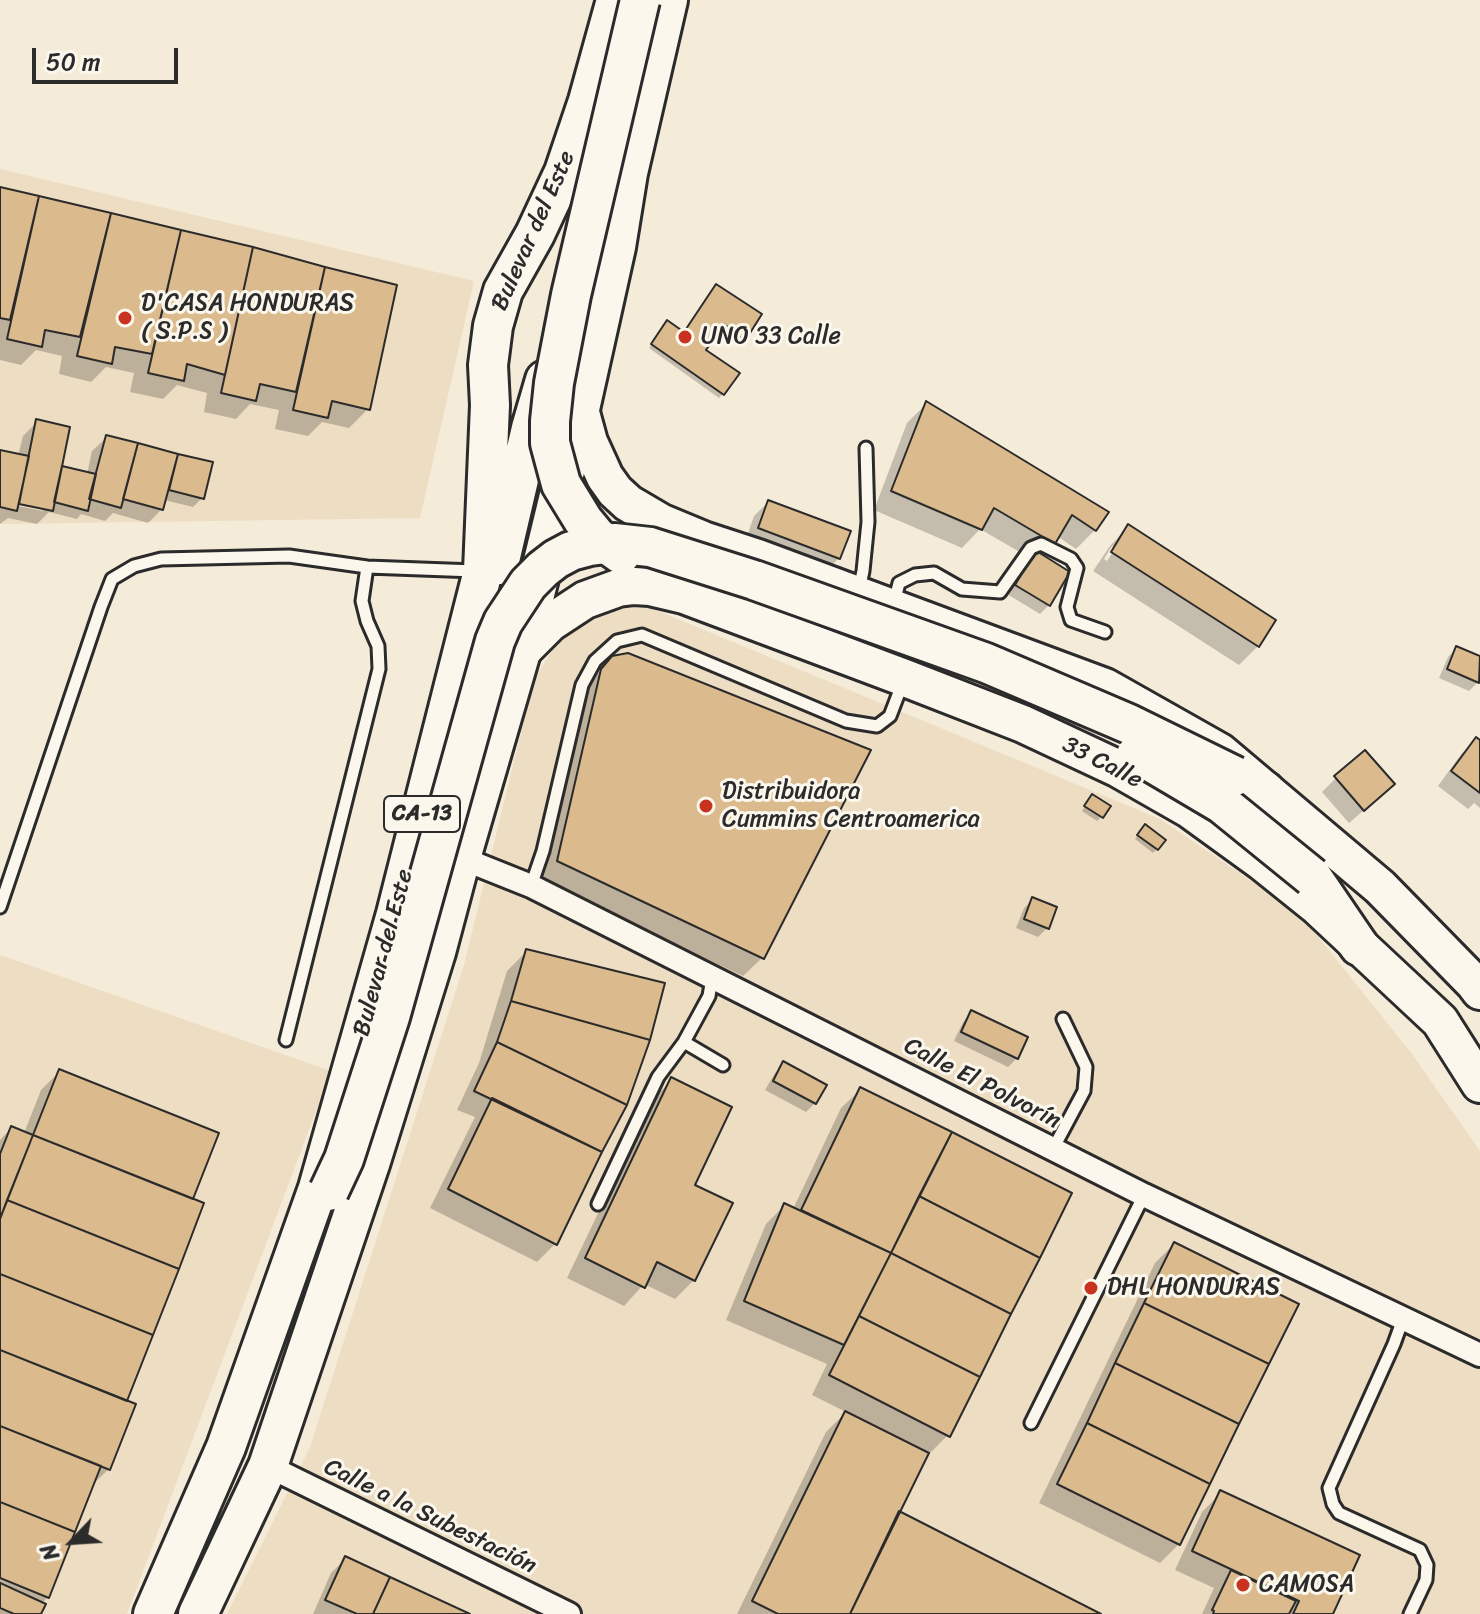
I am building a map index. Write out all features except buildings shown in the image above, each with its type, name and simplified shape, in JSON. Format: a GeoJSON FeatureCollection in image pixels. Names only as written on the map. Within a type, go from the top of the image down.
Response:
{"type":"FeatureCollection","features":[{"type":"Feature","properties":{"kind":"highway","name":"Bulevar del Este"},"geometry":{"type":"LineString","coordinates":[[153,1614],[226,1447],[318,1188],[396,914],[483,571],[490,405],[488,365],[493,326],[503,291],[535,234],[564,172],[588,101],[616,0]]}},
{"type":"Feature","properties":{"kind":"highway"},"geometry":{"type":"LineString","coordinates":[[640,0],[571,295],[551,406],[550,443],[554,463],[561,484],[583,520],[614,551],[636,562],[999,693],[1151,762],[1222,804],[1312,877],[1359,946]]}},
{"type":"Feature","properties":{"kind":"highway","name":"Bulevar del Este"},"geometry":{"type":"LineString","coordinates":[[198,1614],[268,1466],[370,1164],[436,952],[521,652],[590,369],[628,173],[668,0]]}},
{"type":"Feature","properties":{"kind":"highway"},"geometry":{"type":"LineString","coordinates":[[460,660],[489,610],[545,379],[557,368],[590,369]]}},
{"type":"Feature","properties":{"kind":"highway"},"geometry":{"type":"LineString","coordinates":[[299,1243],[344,1159],[385,1031],[495,641],[503,622],[528,584],[556,559],[571,551],[614,543],[650,547],[754,580],[986,663],[1129,724],[1250,784]]}},
{"type":"Feature","properties":{"kind":"main road"},"geometry":{"type":"LineString","coordinates":[[580,409],[605,477],[615,491],[644,514],[703,540],[1105,687],[1220,752],[1250,784],[1380,887],[1480,991]]}},
{"type":"Feature","properties":{"kind":"main road"},"geometry":{"type":"LineString","coordinates":[[684,595],[703,540]]}},
{"type":"Feature","properties":{"kind":"main road","name":"33 Calle"},"geometry":{"type":"LineString","coordinates":[[521,652],[550,623],[585,600],[610,590],[634,586],[666,589],[1023,724],[1105,762],[1189,809],[1262,862],[1318,907],[1440,1021],[1480,1084]]}},
{"type":"Feature","properties":{"kind":"street","name":"Calle El Polvorín"},"geometry":{"type":"LineString","coordinates":[[461,858],[531,886],[1144,1195],[1480,1355]]}},
{"type":"Feature","properties":{"kind":"street","name":"Calle a la Subestación"},"geometry":{"type":"LineString","coordinates":[[268,1466],[569,1614]]}},
{"type":"Feature","properties":{"kind":"lane"},"geometry":{"type":"LineString","coordinates":[[858,595],[868,522],[866,448]]}},
{"type":"Feature","properties":{"kind":"lane"},"geometry":{"type":"LineString","coordinates":[[892,607],[899,583],[915,575],[934,573],[962,589],[1000,592],[1031,548],[1041,544],[1071,559],[1077,568],[1067,607],[1071,620],[1105,632]]}},
{"type":"Feature","properties":{"kind":"lane"},"geometry":{"type":"LineString","coordinates":[[0,907],[112,579],[134,566],[161,559],[289,556],[367,567],[483,571]]}},
{"type":"Feature","properties":{"kind":"lane"},"geometry":{"type":"LineString","coordinates":[[286,1040],[379,669],[378,646],[362,601],[367,567]]}},
{"type":"Feature","properties":{"kind":"lane"},"geometry":{"type":"LineString","coordinates":[[531,886],[543,851],[582,685],[595,661],[617,641],[642,635],[846,721],[877,726],[890,716],[905,678]]}},
{"type":"Feature","properties":{"kind":"lane"},"geometry":{"type":"LineString","coordinates":[[598,1204],[658,1077],[684,1042],[709,996],[712,978]]}},
{"type":"Feature","properties":{"kind":"lane"},"geometry":{"type":"LineString","coordinates":[[1053,1149],[1084,1091],[1086,1067],[1063,1019]]}},
{"type":"Feature","properties":{"kind":"lane"},"geometry":{"type":"LineString","coordinates":[[684,1042],[723,1065]]}},
{"type":"Feature","properties":{"kind":"lane"},"geometry":{"type":"LineString","coordinates":[[1031,1423],[1144,1195]]}},
{"type":"Feature","properties":{"kind":"lane"},"geometry":{"type":"LineString","coordinates":[[1403,1319],[1329,1488],[1339,1513],[1420,1550],[1427,1565],[1426,1580],[1410,1614]]}},
{"type":"Feature","properties":{"kind":"shaded area"},"geometry":{"type":"Polygon","coordinates":[[[0,169],[474,281],[420,518],[0,524],[0,169]]]}},
{"type":"Feature","properties":{"kind":"shaded area"},"geometry":{"type":"Polygon","coordinates":[[[639,603],[1160,819],[1300,914],[1412,1054],[1480,1151],[1480,1614],[227,1614],[310,1447],[464,965],[534,680],[554,647],[592,612],[639,603]]]}},
{"type":"Feature","properties":{"kind":"shaded area"},"geometry":{"type":"Polygon","coordinates":[[[0,955],[331,1071],[127,1614],[0,1614],[0,955]]]}},
{"type":"Feature","properties":{"kind":"place","name":"D'CASA HONDURAS ( S.P.S )"},"geometry":{"type":"Point","coordinates":[125,318]}},
{"type":"Feature","properties":{"kind":"place","name":"UNO 33 Calle"},"geometry":{"type":"Point","coordinates":[685,337]}},
{"type":"Feature","properties":{"kind":"place","name":"Distribuidora Cummins Centroamerica"},"geometry":{"type":"Point","coordinates":[706,806]}},
{"type":"Feature","properties":{"kind":"place","name":"DHL HONDURAS"},"geometry":{"type":"Point","coordinates":[1091,1288]}},
{"type":"Feature","properties":{"kind":"place","name":"CAMOSA"},"geometry":{"type":"Point","coordinates":[1243,1585]}}]}
